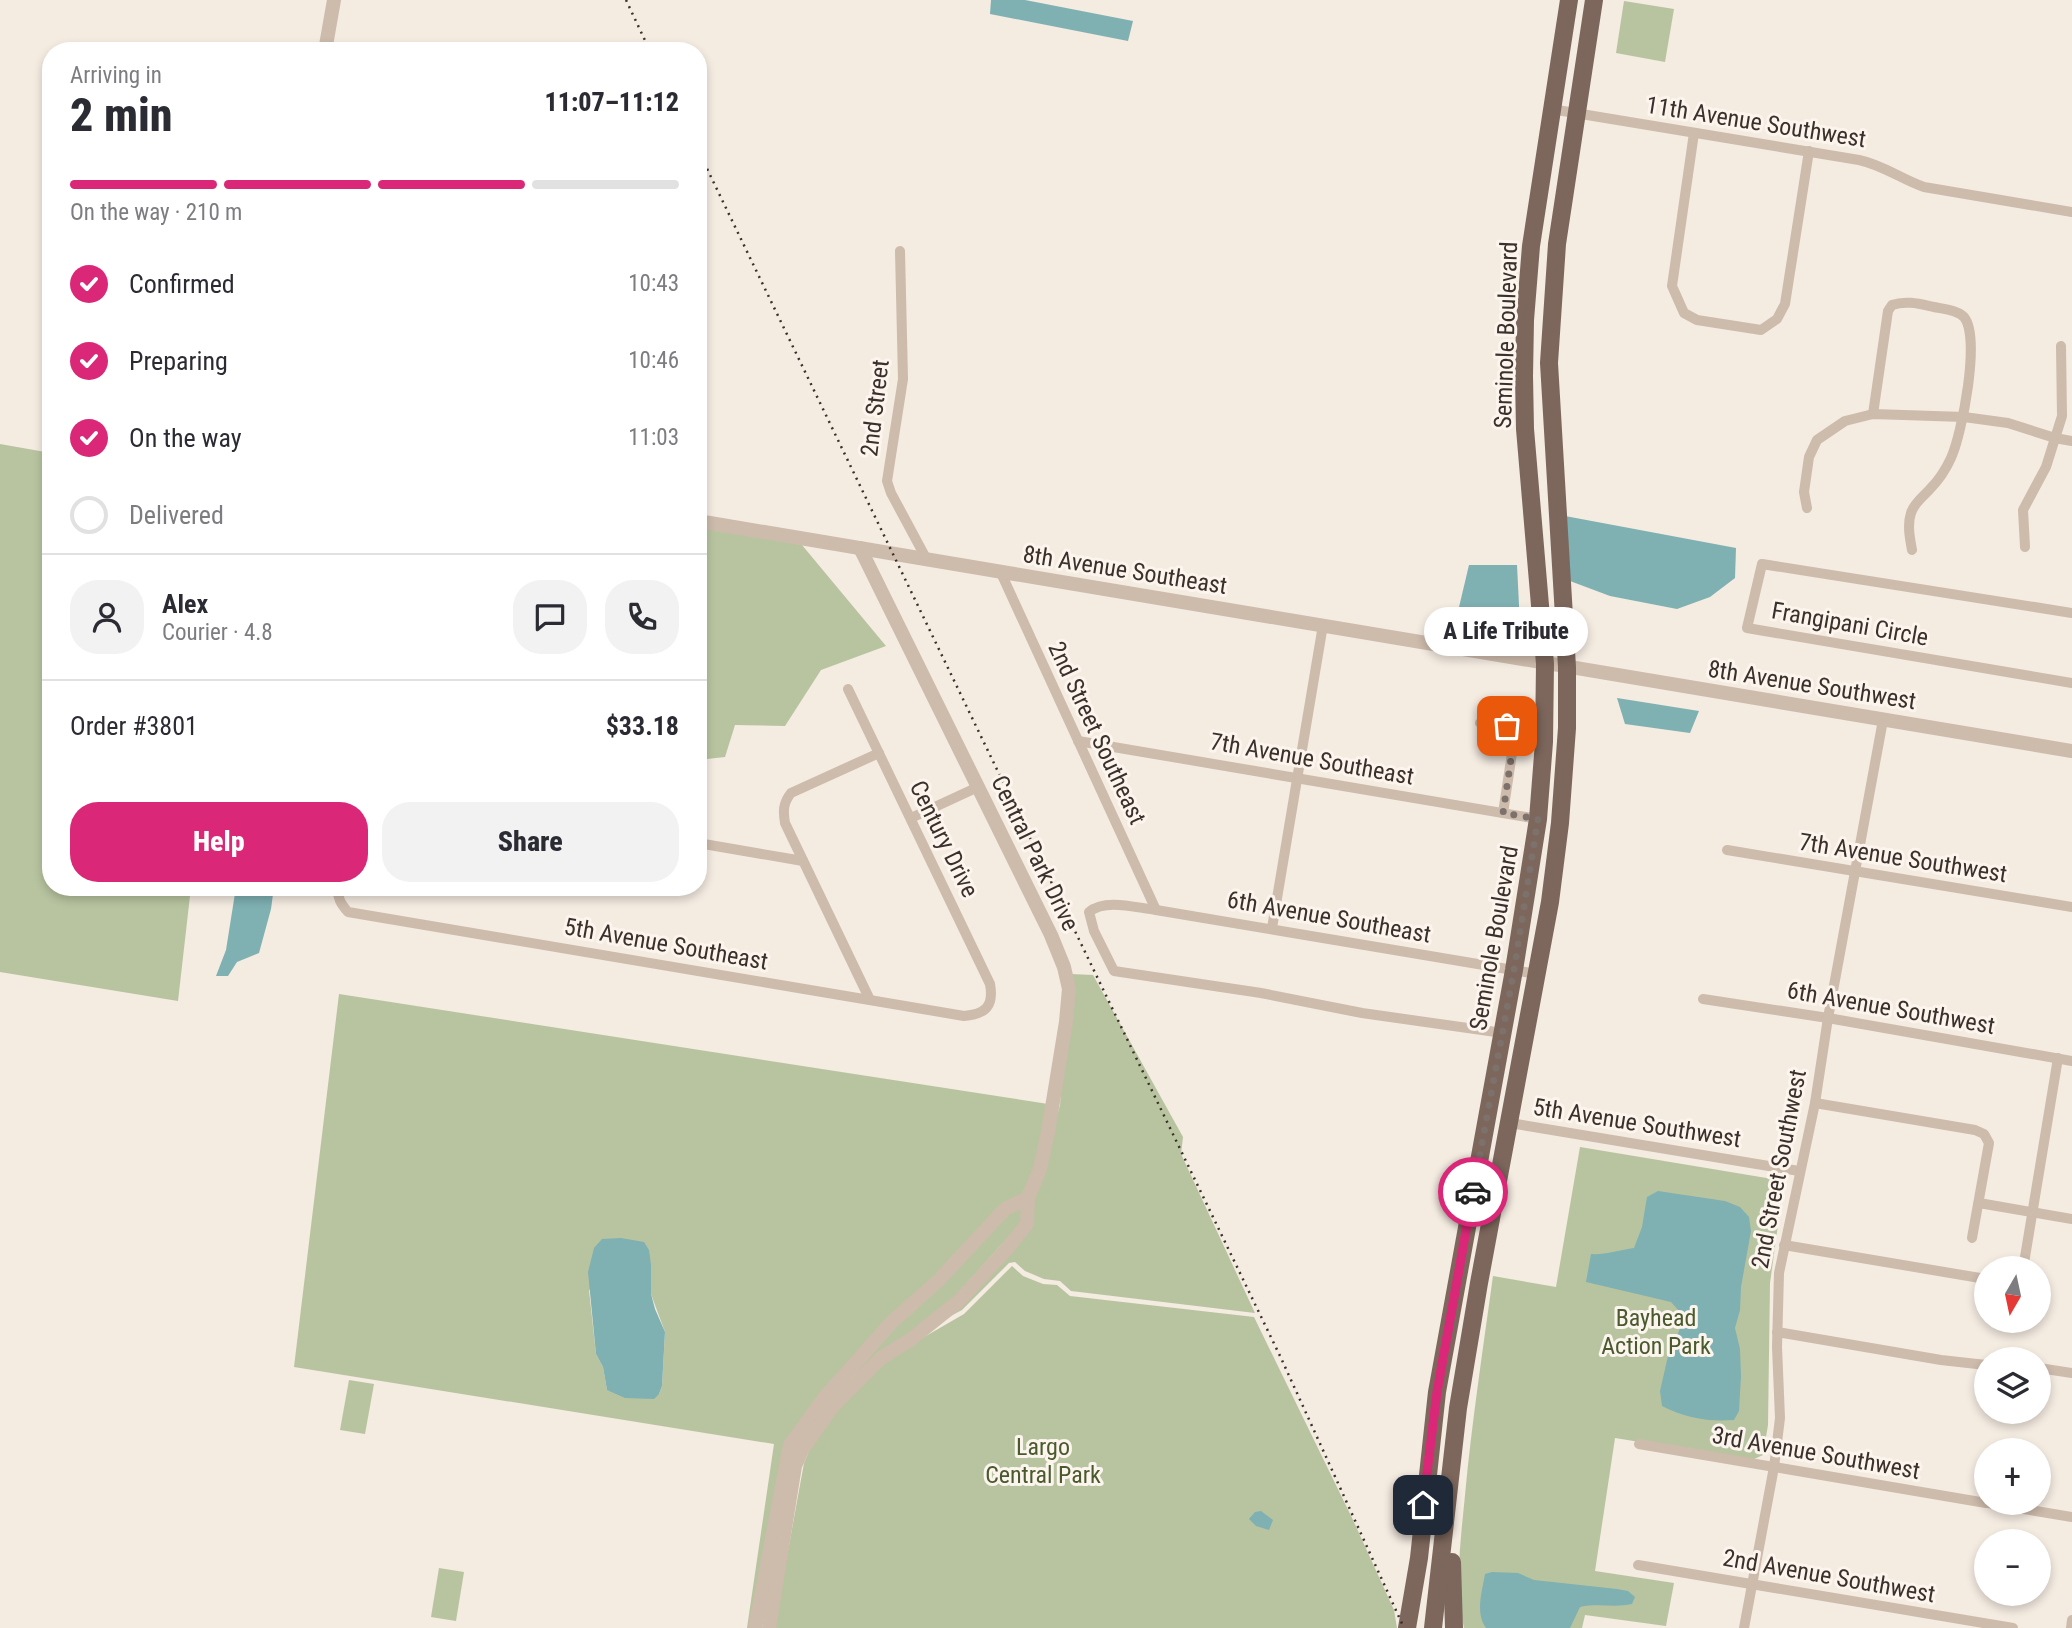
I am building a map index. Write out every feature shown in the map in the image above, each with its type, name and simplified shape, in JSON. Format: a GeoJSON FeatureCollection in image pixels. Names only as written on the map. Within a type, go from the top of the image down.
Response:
{"type":"FeatureCollection","features":[{"type":"Feature","properties":{"kind":"main road","name":"Seminole Boulevard"},"geometry":{"type":"LineString","coordinates":[[1407,1628],[1419,1558],[1437,1392],[1503,1033],[1538,819],[1545,664],[1525,429],[1524,376],[1531,246],[1569,0]]}},
{"type":"Feature","properties":{"kind":"main road","name":"Seminole Boulevard"},"geometry":{"type":"LineString","coordinates":[[1433,1628],[1458,1408],[1550,902],[1560,823],[1567,728],[1567,667],[1549,363],[1557,244],[1594,0]]}},
{"type":"Feature","properties":{"kind":"main road"},"geometry":{"type":"LineString","coordinates":[[1487,1117],[1510,1123]]}},
{"type":"Feature","properties":{"kind":"main road"},"geometry":{"type":"LineString","coordinates":[[1452,1302],[1475,1306]]}},
{"type":"Feature","properties":{"kind":"main road"},"geometry":{"type":"LineString","coordinates":[[1427,1474],[1451,1476]]}},
{"type":"Feature","properties":{"kind":"main road"},"geometry":{"type":"LineString","coordinates":[[1446,1519],[1452,1535],[1454,1628]]}},
{"type":"Feature","properties":{"kind":"street"},"geometry":{"type":"LineString","coordinates":[[327,42],[334,0]]}},
{"type":"Feature","properties":{"kind":"street","name":"11th Avenue Southwest"},"geometry":{"type":"LineString","coordinates":[[1551,109],[1879,164],[1903,179],[1924,187],[2072,212]]}},
{"type":"Feature","properties":{"kind":"street"},"geometry":{"type":"LineString","coordinates":[[1695,133],[1672,286],[1684,313],[1697,320],[1761,330],[1777,319],[1785,304],[1808,151]]}},
{"type":"Feature","properties":{"kind":"street","name":"2nd Street"},"geometry":{"type":"LineString","coordinates":[[900,251],[903,379],[887,481],[926,560]]}},
{"type":"Feature","properties":{"kind":"street"},"geometry":{"type":"LineString","coordinates":[[1872,414],[1888,311],[1892,304],[1908,302],[1955,312],[1965,318],[1969,331],[1970,360],[1964,416],[1951,458],[1938,480],[1916,502],[1910,514],[1912,550]]}},
{"type":"Feature","properties":{"kind":"street"},"geometry":{"type":"LineString","coordinates":[[2025,547],[2022,510],[2046,467],[2062,416],[2061,346]]}},
{"type":"Feature","properties":{"kind":"street"},"geometry":{"type":"LineString","coordinates":[[1807,508],[1804,492],[1809,457],[1817,440],[1845,421],[1872,414],[1964,416],[2008,424],[2072,441]]}},
{"type":"Feature","properties":{"kind":"street","name":"8th Avenue Southeast"},"geometry":{"type":"LineString","coordinates":[[707,523],[1545,664]]}},
{"type":"Feature","properties":{"kind":"street","name":"Central Park Drive"},"geometry":{"type":"LineString","coordinates":[[769,1628],[795,1466],[802,1450],[833,1406],[881,1358],[910,1340],[959,1301],[1027,1224],[1028,1198],[1040,1169],[1048,1132],[1069,989],[1064,967],[1051,935],[860,548]]}},
{"type":"Feature","properties":{"kind":"street","name":"Frangipani Circle"},"geometry":{"type":"LineString","coordinates":[[2072,613],[1762,564],[1747,628],[2072,683]]}},
{"type":"Feature","properties":{"kind":"street","name":"2nd Street Southeast"},"geometry":{"type":"LineString","coordinates":[[1001,573],[1156,910]]}},
{"type":"Feature","properties":{"kind":"street"},"geometry":{"type":"LineString","coordinates":[[1272,928],[1323,625]]}},
{"type":"Feature","properties":{"kind":"street","name":"8th Avenue Southwest"},"geometry":{"type":"LineString","coordinates":[[1545,664],[2072,751]]}},
{"type":"Feature","properties":{"kind":"street","name":"Century Drive"},"geometry":{"type":"LineString","coordinates":[[848,689],[990,984],[992,997],[986,1009]]}},
{"type":"Feature","properties":{"kind":"street","name":"2nd Street Southwest"},"geometry":{"type":"LineString","coordinates":[[1744,1628],[1774,1467],[1780,1418],[1777,1294],[1784,1245],[1815,1103],[1883,720]]}},
{"type":"Feature","properties":{"kind":"street"},"geometry":{"type":"LineString","coordinates":[[1480,723],[1514,728],[1503,813]]}},
{"type":"Feature","properties":{"kind":"street","name":"7th Avenue Southeast"},"geometry":{"type":"LineString","coordinates":[[1078,741],[1538,819]]}},
{"type":"Feature","properties":{"kind":"street"},"geometry":{"type":"LineString","coordinates":[[870,1000],[785,823],[783,810],[791,793],[879,752]]}},
{"type":"Feature","properties":{"kind":"street"},"geometry":{"type":"LineString","coordinates":[[911,818],[978,787]]}},
{"type":"Feature","properties":{"kind":"street"},"geometry":{"type":"LineString","coordinates":[[707,845],[803,861]]}},
{"type":"Feature","properties":{"kind":"street","name":"7th Avenue Southwest"},"geometry":{"type":"LineString","coordinates":[[1727,850],[2072,907]]}},
{"type":"Feature","properties":{"kind":"street","name":"5th Avenue Southeast"},"geometry":{"type":"LineString","coordinates":[[337,896],[348,912],[964,1016],[976,1015],[986,1009]]}},
{"type":"Feature","properties":{"kind":"street","name":"6th Avenue Southeast"},"geometry":{"type":"LineString","coordinates":[[1503,1033],[1362,1013],[1261,993],[1114,971],[1094,931],[1089,912],[1094,907],[1112,905],[1156,910],[1537,974]]}},
{"type":"Feature","properties":{"kind":"street","name":"6th Avenue Southwest"},"geometry":{"type":"LineString","coordinates":[[1703,999],[2072,1061]]}},
{"type":"Feature","properties":{"kind":"street"},"geometry":{"type":"LineString","coordinates":[[2025,1256],[2058,1058]]}},
{"type":"Feature","properties":{"kind":"street"},"geometry":{"type":"LineString","coordinates":[[1815,1103],[1975,1130],[1984,1135],[1989,1143],[1972,1238]]}},
{"type":"Feature","properties":{"kind":"street","name":"5th Avenue Southwest"},"geometry":{"type":"LineString","coordinates":[[1510,1123],[1799,1171]]}},
{"type":"Feature","properties":{"kind":"street"},"geometry":{"type":"LineString","coordinates":[[755,1628],[790,1445],[824,1398],[892,1321],[939,1280],[1005,1209],[1028,1198]]}},
{"type":"Feature","properties":{"kind":"street"},"geometry":{"type":"LineString","coordinates":[[1979,1203],[2072,1219]]}},
{"type":"Feature","properties":{"kind":"street"},"geometry":{"type":"LineString","coordinates":[[1784,1245],[1974,1277]]}},
{"type":"Feature","properties":{"kind":"street"},"geometry":{"type":"LineString","coordinates":[[1777,1332],[1974,1364]]}},
{"type":"Feature","properties":{"kind":"street"},"geometry":{"type":"LineString","coordinates":[[2051,1370],[2072,1373]]}},
{"type":"Feature","properties":{"kind":"street","name":"3rd Avenue Southwest"},"geometry":{"type":"LineString","coordinates":[[1639,1444],[1974,1501]]}},
{"type":"Feature","properties":{"kind":"street","name":"3rd Avenue Southwest"},"geometry":{"type":"LineString","coordinates":[[2051,1514],[2072,1517]]}},
{"type":"Feature","properties":{"kind":"street","name":"2nd Avenue Southwest"},"geometry":{"type":"LineString","coordinates":[[1638,1565],[2013,1628]]}},
{"type":"Feature","properties":{"kind":"street"},"geometry":{"type":"LineString","coordinates":[[2071,1628],[2072,1620]]}},
{"type":"Feature","properties":{"kind":"green space"},"geometry":{"type":"Polygon","coordinates":[[[1624,1],[1674,9],[1665,62],[1616,53],[1624,1]]]}},
{"type":"Feature","properties":{"kind":"green space"},"geometry":{"type":"Polygon","coordinates":[[[0,444],[42,451],[42,896],[190,896],[178,1001],[0,972],[0,444]]]}},
{"type":"Feature","properties":{"kind":"green space"},"geometry":{"type":"Polygon","coordinates":[[[707,529],[802,545],[886,646],[821,670],[785,726],[735,725],[725,757],[707,759],[707,529]]]}},
{"type":"Feature","properties":{"kind":"green space"},"geometry":{"type":"Polygon","coordinates":[[[1071,974],[1093,975],[1183,1137],[1181,1154],[1255,1313],[1071,1291],[1060,1281],[1044,1279],[1025,1271],[1015,1262],[1009,1263],[962,1310],[943,1320],[1009,1255],[1034,1198],[1060,1105],[1071,974]]]}},
{"type":"Feature","properties":{"kind":"green space"},"geometry":{"type":"Polygon","coordinates":[[[339,994],[1048,1104],[1035,1167],[1025,1192],[983,1226],[820,1394],[750,1628],[747,1628],[774,1444],[294,1367],[339,994]],[[651,1265],[589,1290],[596,1354],[603,1367],[607,1390],[659,1394],[662,1386],[665,1332],[651,1294],[651,1265]]]}},
{"type":"Feature","properties":{"kind":"green space","name":"Bayhead Action Park"},"geometry":{"type":"Polygon","coordinates":[[[1580,1147],[1784,1181],[1770,1283],[1768,1425],[1763,1455],[1752,1460],[1615,1438],[1595,1571],[1674,1583],[1666,1626],[1585,1615],[1582,1628],[1464,1628],[1459,1595],[1460,1545],[1493,1276],[1556,1287],[1580,1147]]]}},
{"type":"Feature","properties":{"kind":"green space"},"geometry":{"type":"Polygon","coordinates":[[[1023,1207],[1022,1222],[955,1296],[808,1428],[896,1326],[1008,1214],[1023,1207]]]}},
{"type":"Feature","properties":{"kind":"green space","name":"Largo Central Park"},"geometry":{"type":"Polygon","coordinates":[[[1012,1266],[1023,1276],[1043,1284],[1057,1285],[1070,1296],[1254,1317],[1353,1520],[1394,1610],[1397,1628],[774,1628],[804,1463],[815,1437],[862,1382],[893,1355],[964,1314],[1012,1266]]]}},
{"type":"Feature","properties":{"kind":"green space"},"geometry":{"type":"Polygon","coordinates":[[[349,1380],[374,1384],[365,1434],[340,1430],[349,1380]]]}},
{"type":"Feature","properties":{"kind":"green space"},"geometry":{"type":"Polygon","coordinates":[[[439,1568],[464,1572],[456,1621],[431,1617],[439,1568]]]}},
{"type":"Feature","properties":{"kind":"water"},"geometry":{"type":"Polygon","coordinates":[[[991,0],[1025,0],[1133,21],[1128,41],[990,14],[991,0]]]}},
{"type":"Feature","properties":{"kind":"water"},"geometry":{"type":"Polygon","coordinates":[[[1565,516],[1736,548],[1735,578],[1710,597],[1677,609],[1610,596],[1570,581],[1565,516]]]}},
{"type":"Feature","properties":{"kind":"water"},"geometry":{"type":"Polygon","coordinates":[[[1469,565],[1517,565],[1520,625],[1455,624],[1469,565]]]}},
{"type":"Feature","properties":{"kind":"water"},"geometry":{"type":"Polygon","coordinates":[[[1617,698],[1699,711],[1690,733],[1625,724],[1617,698]]]}},
{"type":"Feature","properties":{"kind":"water"},"geometry":{"type":"Polygon","coordinates":[[[235,896],[273,896],[259,953],[237,962],[228,976],[216,976],[226,950],[235,896]]]}},
{"type":"Feature","properties":{"kind":"water"},"geometry":{"type":"Polygon","coordinates":[[[1658,1191],[1725,1201],[1740,1207],[1749,1217],[1751,1231],[1735,1328],[1740,1349],[1741,1376],[1739,1411],[1734,1420],[1697,1418],[1662,1406],[1660,1391],[1668,1356],[1682,1324],[1680,1312],[1671,1302],[1586,1282],[1591,1254],[1634,1248],[1642,1227],[1647,1197],[1658,1191]]]}},
{"type":"Feature","properties":{"kind":"water"},"geometry":{"type":"Polygon","coordinates":[[[621,1238],[644,1242],[649,1250],[651,1294],[665,1332],[662,1386],[654,1399],[625,1398],[607,1390],[603,1367],[596,1354],[588,1272],[594,1248],[602,1239],[621,1238]]]}},
{"type":"Feature","properties":{"kind":"water"},"geometry":{"type":"Polygon","coordinates":[[[1261,1511],[1273,1520],[1269,1530],[1256,1526],[1249,1519],[1255,1512],[1261,1511]]]}},
{"type":"Feature","properties":{"kind":"water"},"geometry":{"type":"Polygon","coordinates":[[[1518,1573],[1534,1580],[1617,1589],[1628,1591],[1635,1597],[1632,1604],[1580,1607],[1570,1628],[1486,1628],[1481,1616],[1480,1602],[1485,1574],[1518,1573]]]}},
{"type":"Feature","properties":{"kind":"railway"},"geometry":{"type":"LineString","coordinates":[[626,0],[646,42]]}},
{"type":"Feature","properties":{"kind":"railway"},"geometry":{"type":"LineString","coordinates":[[707,169],[1281,1358],[1404,1628]]}},
{"type":"Feature","properties":{"kind":"way so far"},"geometry":{"type":"LineString","coordinates":[[1473,1192],[1532,868],[1538,819],[1503,813],[1515,732],[1514,728],[1507,726]]}},
{"type":"Feature","properties":{"kind":"place","name":"A Life Tribute"},"geometry":{"type":"Point","coordinates":[1507,726]}},
{"type":"Feature","properties":{"kind":"route"},"geometry":{"type":"LineString","coordinates":[[1423,1505],[1437,1392],[1473,1192]]}}]}
